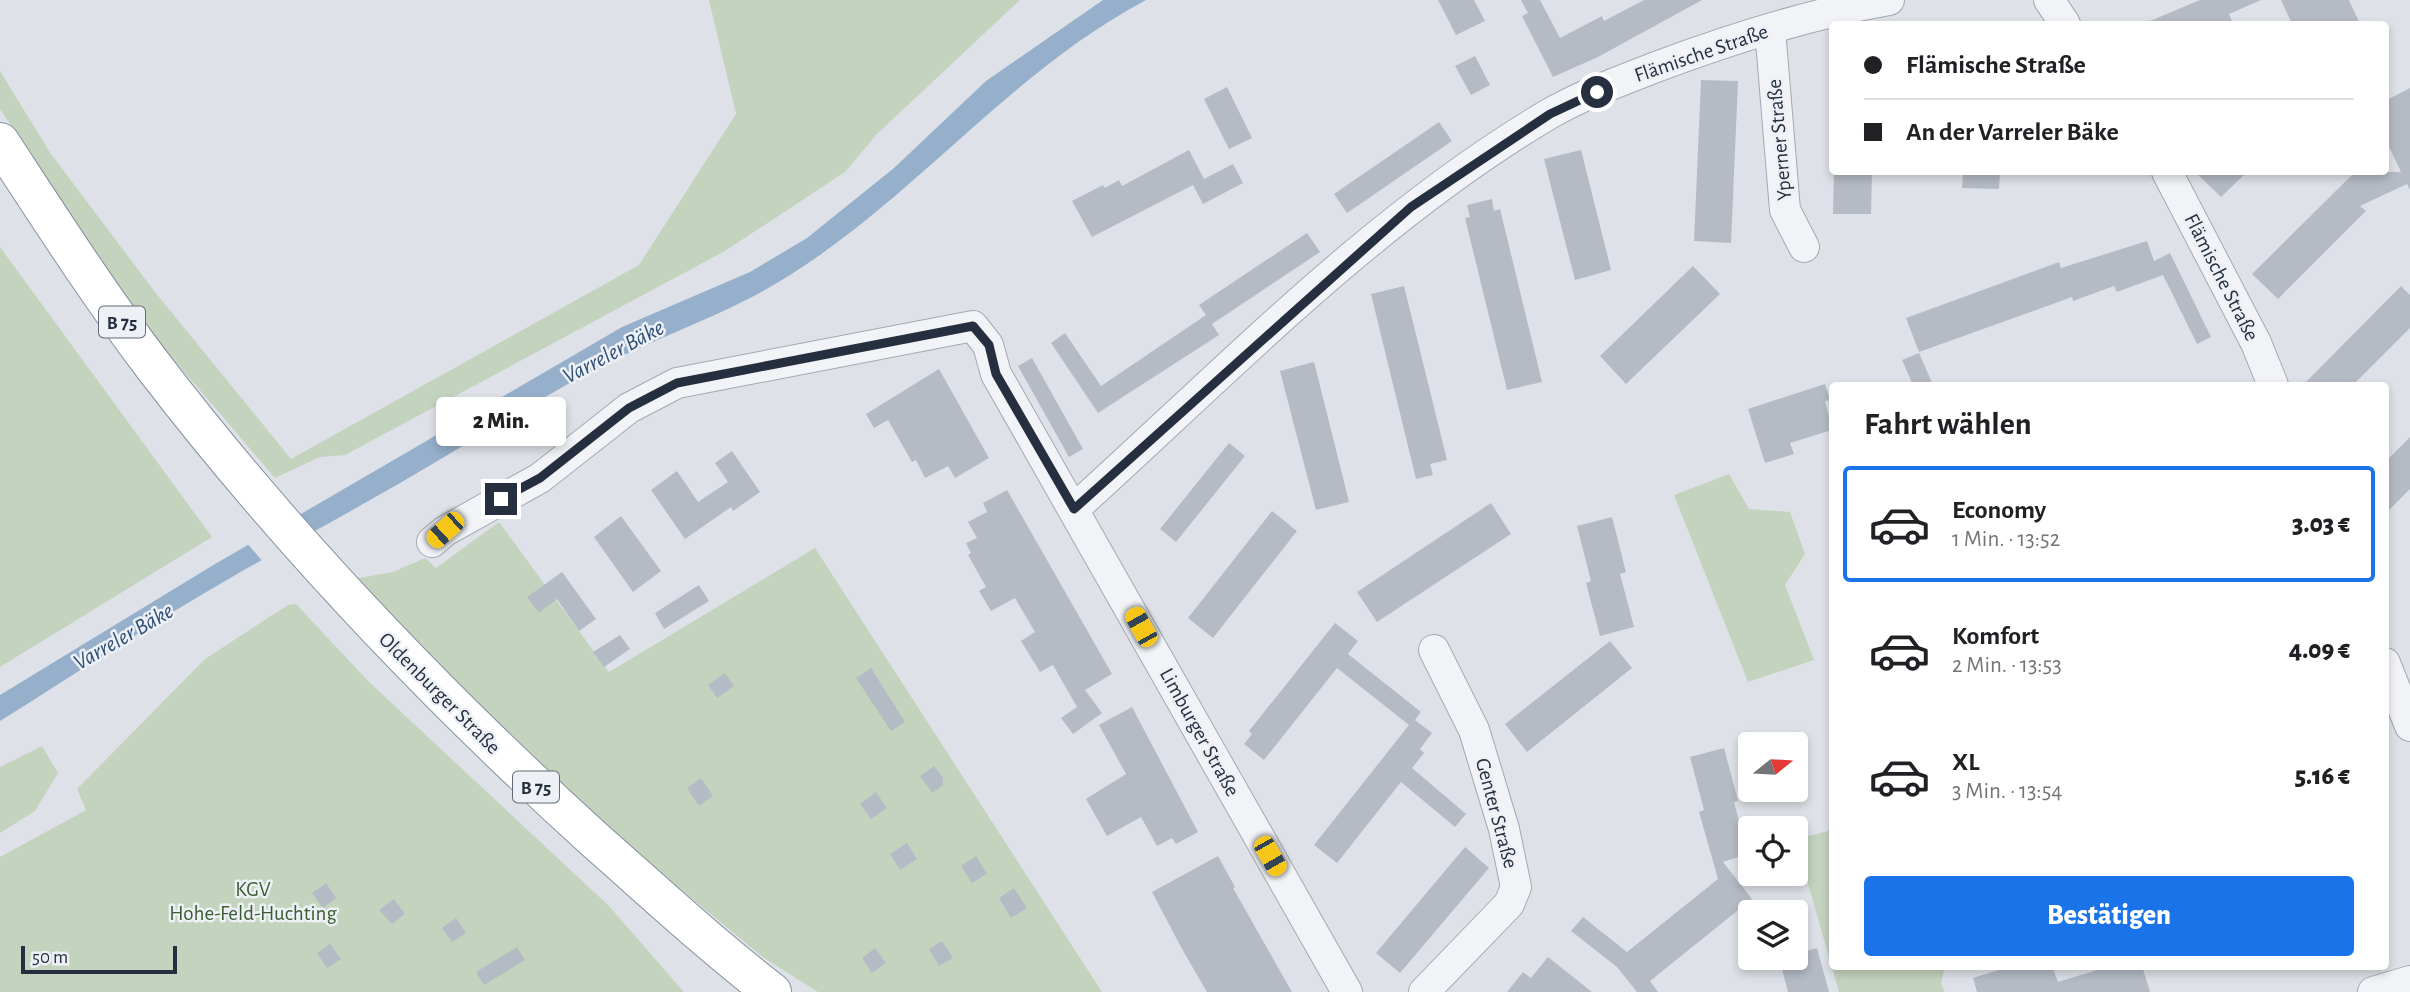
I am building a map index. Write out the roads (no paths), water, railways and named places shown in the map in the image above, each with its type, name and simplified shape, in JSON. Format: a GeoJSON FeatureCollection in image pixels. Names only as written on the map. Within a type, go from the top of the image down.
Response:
{"type":"FeatureCollection","features":[{"type":"Feature","properties":{"kind":"highway","name":"B 75"},"geometry":{"type":"LineString","coordinates":[[0,142],[247,501]]}},
{"type":"Feature","properties":{"kind":"highway","name":"B 75"},"geometry":{"type":"LineString","coordinates":[[0,189],[160,418],[247,501]]}},
{"type":"Feature","properties":{"kind":"highway","name":"Oldenburger Straße"},"geometry":{"type":"LineString","coordinates":[[247,501],[418,708],[517,805],[734,992]]}},
{"type":"Feature","properties":{"kind":"highway","name":"Oldenburger Straße"},"geometry":{"type":"LineString","coordinates":[[324,591],[646,885],[772,992]]}},
{"type":"Feature","properties":{"kind":"street","name":"Flämische Straße"},"geometry":{"type":"LineString","coordinates":[[1074,509],[1411,207],[1550,114],[1617,82],[1770,29],[1853,3],[1889,0]]}},
{"type":"Feature","properties":{"kind":"street"},"geometry":{"type":"LineString","coordinates":[[2049,0],[2063,21]]}},
{"type":"Feature","properties":{"kind":"street","name":"Yperner Straße"},"geometry":{"type":"LineString","coordinates":[[1770,29],[1785,210],[1804,247]]}},
{"type":"Feature","properties":{"kind":"street","name":"Flämische Straße"},"geometry":{"type":"LineString","coordinates":[[2169,175],[2256,343],[2272,382]]}},
{"type":"Feature","properties":{"kind":"street","name":"Limburger Straße"},"geometry":{"type":"LineString","coordinates":[[432,542],[445,530],[540,478],[629,408],[677,383],[973,326],[989,345],[996,374],[1347,992]]}},
{"type":"Feature","properties":{"kind":"street","name":"Genter Straße"},"geometry":{"type":"LineString","coordinates":[[1424,992],[1509,904],[1516,887],[1504,829],[1474,730],[1434,650]]}},
{"type":"Feature","properties":{"kind":"street"},"geometry":{"type":"LineString","coordinates":[[2389,673],[2410,726]]}},
{"type":"Feature","properties":{"kind":"street"},"geometry":{"type":"LineString","coordinates":[[2373,992],[2410,981]]}},
{"type":"Feature","properties":{"kind":"water","name":"Varreler Bäke"},"geometry":{"type":"Polygon","coordinates":[[[1103,0],[1146,0],[1097,29],[1052,62],[880,208],[790,275],[738,304],[575,380],[390,489],[203,594],[0,721],[0,695],[215,564],[622,327],[750,272],[807,238],[894,168],[986,81],[1103,0]]]}},
{"type":"Feature","properties":{"kind":"park label","name":"KGV Hohe-Feld-Huchting"},"geometry":{"type":"Point","coordinates":[253,901]}}]}
